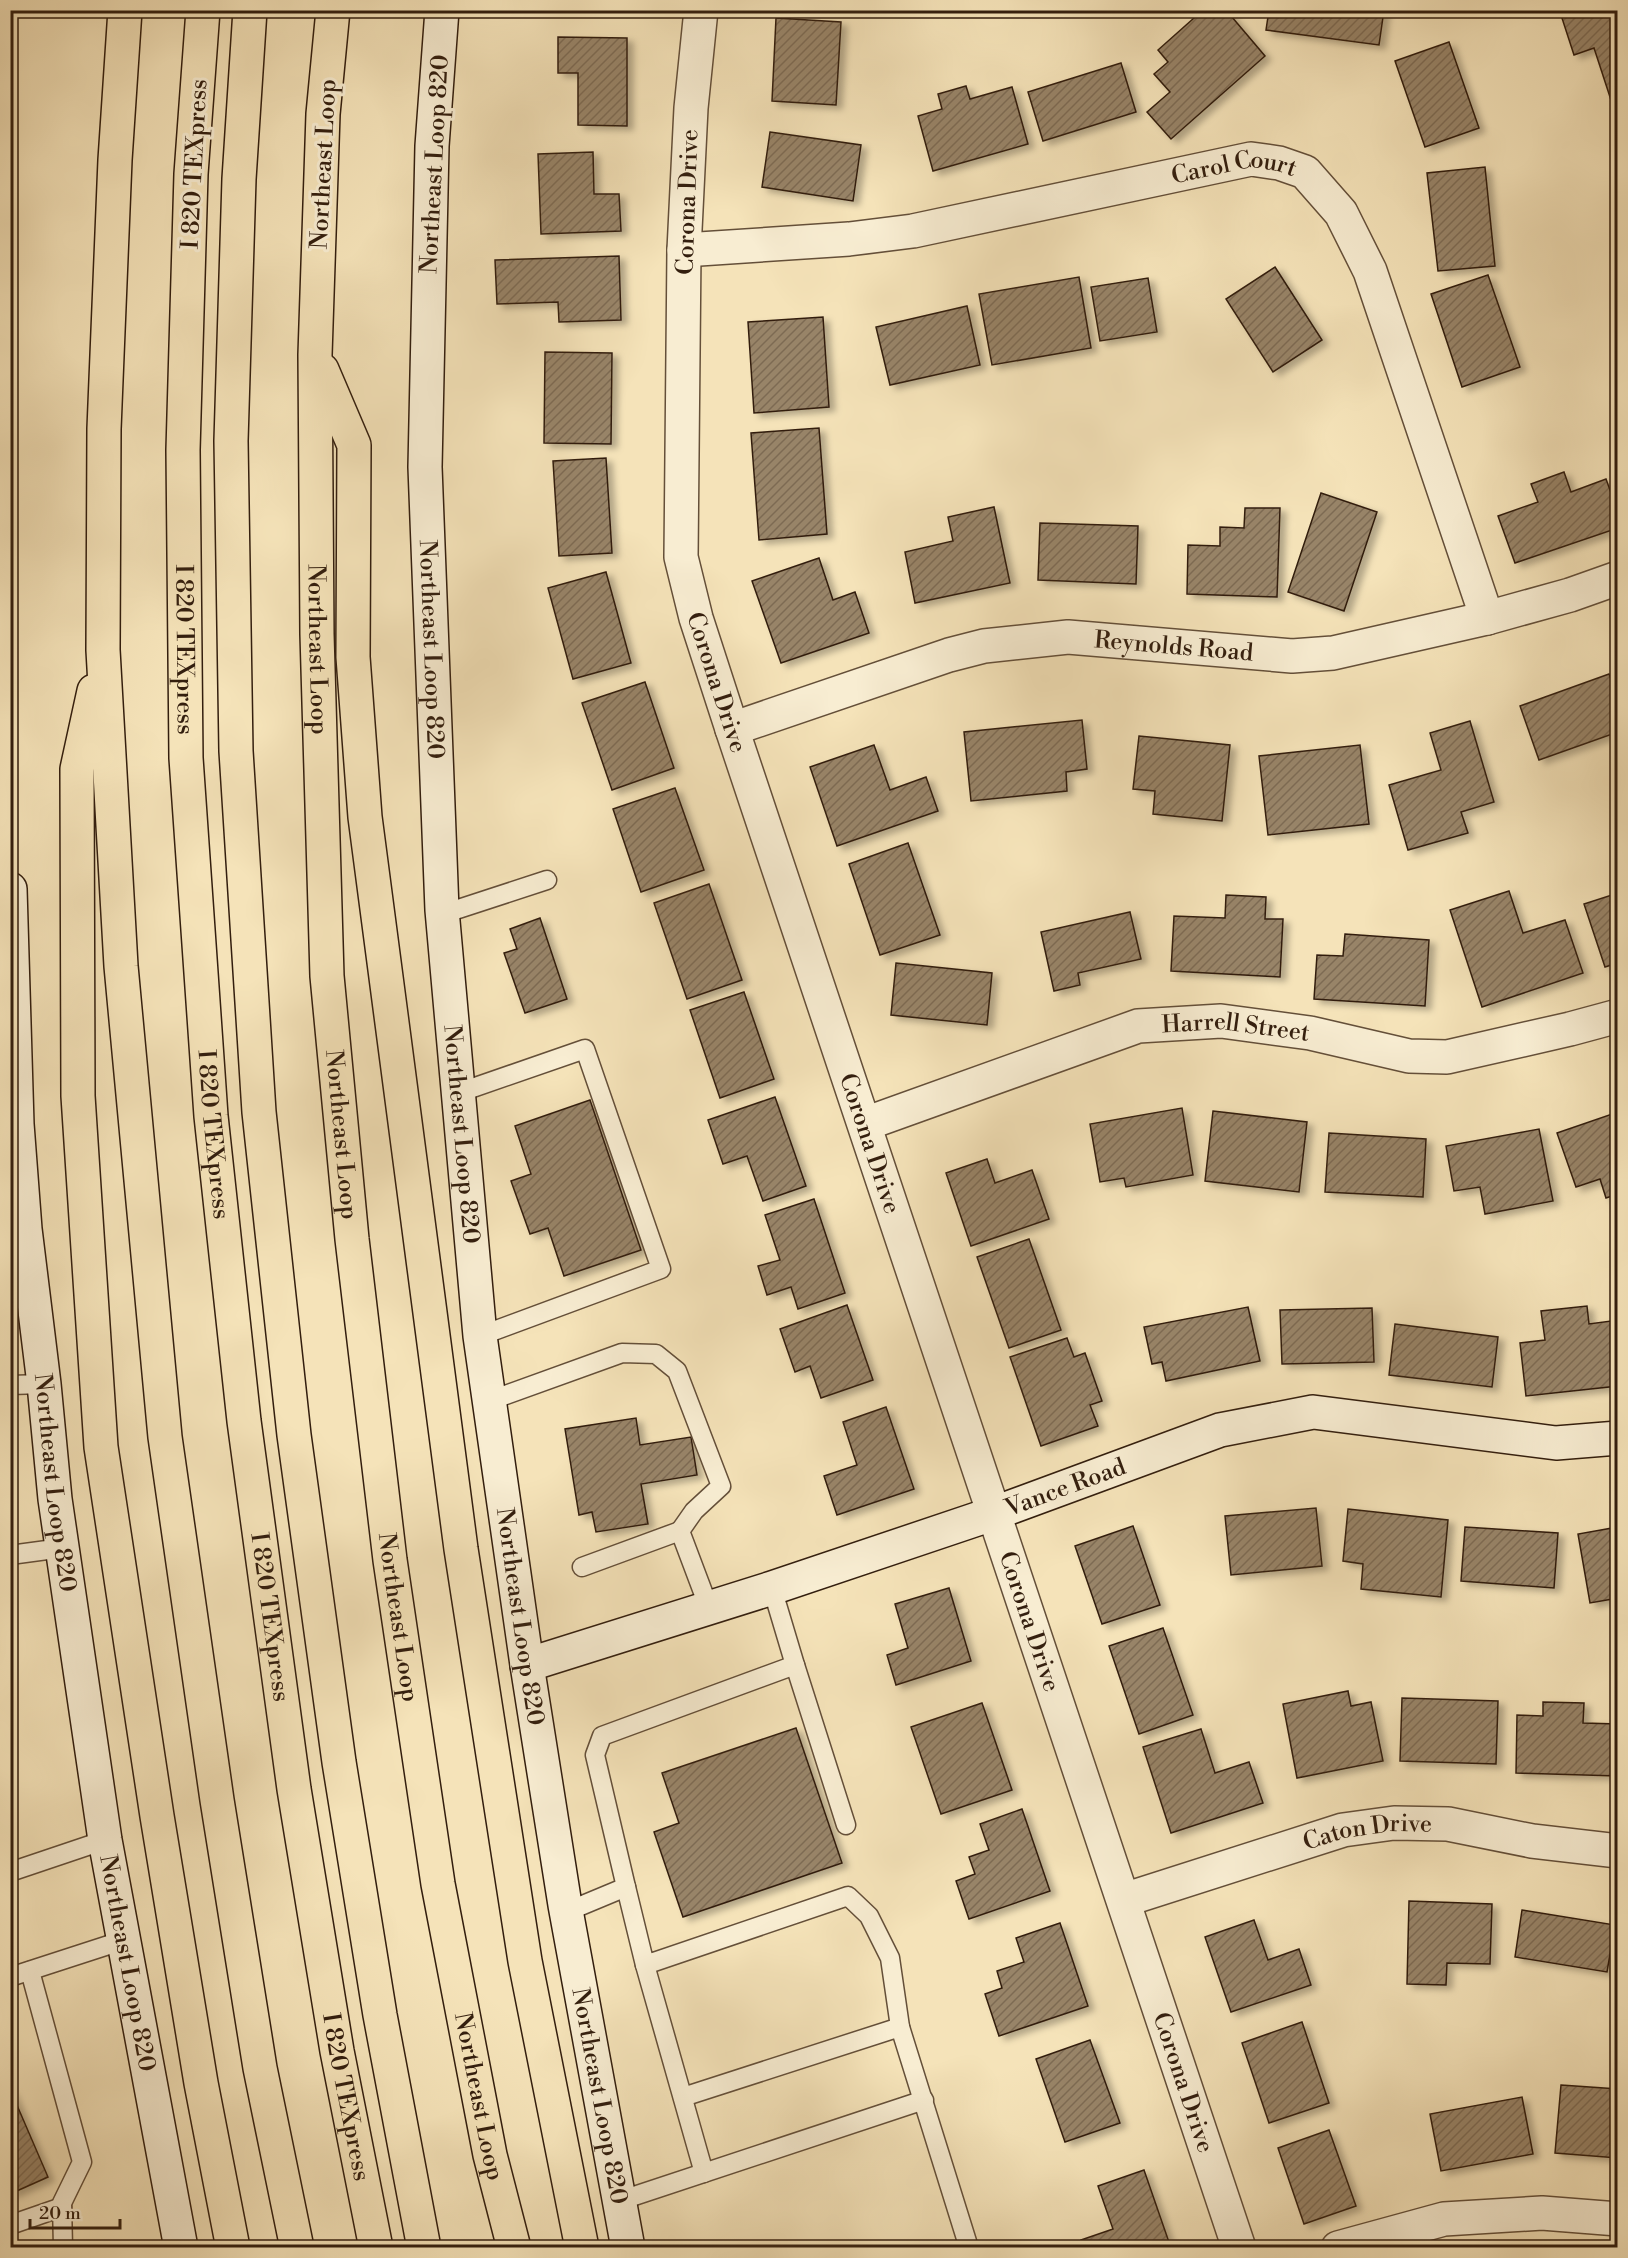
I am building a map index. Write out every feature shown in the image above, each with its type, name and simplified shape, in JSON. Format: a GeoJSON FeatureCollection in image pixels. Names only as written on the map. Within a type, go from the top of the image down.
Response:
{"type":"FeatureCollection","features":[{"type":"Feature","properties":{"kind":"highway"},"geometry":{"type":"LineString","coordinates":[[125,10],[115,160],[104,429],[103,650],[121,966],[165,1437],[215,1788],[260,2068],[297,2247]]}},
{"type":"Feature","properties":{"kind":"highway","name":"I 820 TEXpress"},"geometry":{"type":"LineString","coordinates":[[203,10],[191,174],[183,450],[186,758],[211,1116],[244,1421],[294,1789],[337,2051],[376,2247]]}},
{"type":"Feature","properties":{"kind":"highway","name":"I 820 TEXpress"},"geometry":{"type":"LineString","coordinates":[[250,10],[239,179],[231,441],[236,751],[259,1112],[294,1435],[339,1762],[380,2015],[424,2247]]}},
{"type":"Feature","properties":{"kind":"highway","name":"Northeast Loop"},"geometry":{"type":"LineString","coordinates":[[333,10],[323,114],[315,355],[317,634],[327,976],[350,1228],[390,1560],[438,1884],[490,2155],[514,2247]]}},
{"type":"Feature","properties":{"kind":"highway"},"geometry":{"type":"LineString","coordinates":[[315,355],[354,446],[353,657],[365,817],[461,1549],[525,1961],[582,2247]]}},
{"type":"Feature","properties":{"kind":"highway"},"geometry":{"type":"LineString","coordinates":[[103,650],[77,769],[78,1096],[101,1447],[170,1897],[201,2083],[233,2247]]}},
{"type":"Feature","properties":{"kind":"highway"},"geometry":{"type":"LineString","coordinates":[[490,2155],[501,2247]]}},
{"type":"Feature","properties":{"kind":"street","name":"Northeast Loop 820"},"geometry":{"type":"LineString","coordinates":[[442,10],[432,157],[425,467],[443,914],[480,1336],[489,1401],[566,1912],[628,2247]]}},
{"type":"Feature","properties":{"kind":"street","name":"Corona Drive"},"geometry":{"type":"LineString","coordinates":[[701,10],[691,108],[684,250],[681,557],[696,618],[732,729],[1239,2247]]}},
{"type":"Feature","properties":{"kind":"street","name":"Carol Court"},"geometry":{"type":"LineString","coordinates":[[684,250],[849,239],[913,231],[1251,159],[1279,163],[1305,172],[1341,213],[1370,271],[1487,618]]}},
{"type":"Feature","properties":{"kind":"street","name":"Reynolds Road"},"geometry":{"type":"LineString","coordinates":[[732,729],[949,655],[984,646],[1068,637],[1292,656],[1333,653],[1487,618],[1570,595],[1617,578]]}},
{"type":"Feature","properties":{"kind":"street","name":"Northeast Loop 820"},"geometry":{"type":"LineString","coordinates":[[10,889],[18,1235],[44,1384],[55,1499],[105,1840],[181,2247]]}},
{"type":"Feature","properties":{"kind":"street","name":"Harrell Street"},"geometry":{"type":"LineString","coordinates":[[865,1124],[1138,1026],[1221,1021],[1310,1033],[1409,1056],[1447,1057],[1617,1016]]}},
{"type":"Feature","properties":{"kind":"street","name":"Vance Road"},"geometry":{"type":"LineString","coordinates":[[527,1665],[772,1588],[995,1513],[1220,1430],[1313,1412],[1556,1443],[1617,1438]]}},
{"type":"Feature","properties":{"kind":"street","name":"Caton Drive"},"geometry":{"type":"LineString","coordinates":[[1124,1900],[1343,1830],[1394,1823],[1448,1824],[1532,1841],[1617,1851]]}},
{"type":"Feature","properties":{"kind":"street"},"geometry":{"type":"LineString","coordinates":[[1338,2247],[1444,2219],[1542,2213],[1617,2219]]}},
{"type":"Feature","properties":{"kind":"lane"},"geometry":{"type":"LineString","coordinates":[[443,914],[547,880]]}},
{"type":"Feature","properties":{"kind":"lane"},"geometry":{"type":"LineString","coordinates":[[458,1093],[585,1049],[661,1269],[480,1336]]}},
{"type":"Feature","properties":{"kind":"lane"},"geometry":{"type":"LineString","coordinates":[[489,1401],[622,1353],[656,1354],[677,1371],[721,1486],[694,1511],[680,1531],[582,1567]]}},
{"type":"Feature","properties":{"kind":"lane"},"geometry":{"type":"LineString","coordinates":[[10,1385],[44,1384]]}},
{"type":"Feature","properties":{"kind":"lane"},"geometry":{"type":"LineString","coordinates":[[680,1531],[710,1608]]}},
{"type":"Feature","properties":{"kind":"lane"},"geometry":{"type":"LineString","coordinates":[[10,1555],[62,1548]]}},
{"type":"Feature","properties":{"kind":"lane"},"geometry":{"type":"LineString","coordinates":[[772,1588],[846,1825]]}},
{"type":"Feature","properties":{"kind":"lane"},"geometry":{"type":"LineString","coordinates":[[704,2173],[645,1965],[595,1755],[602,1736],[795,1665]]}},
{"type":"Feature","properties":{"kind":"lane"},"geometry":{"type":"LineString","coordinates":[[10,1872],[105,1840]]}},
{"type":"Feature","properties":{"kind":"lane"},"geometry":{"type":"LineString","coordinates":[[566,1912],[626,1887]]}},
{"type":"Feature","properties":{"kind":"lane"},"geometry":{"type":"LineString","coordinates":[[645,1965],[848,1896],[869,1916],[890,1958],[900,2027],[969,2247]]}},
{"type":"Feature","properties":{"kind":"lane"},"geometry":{"type":"LineString","coordinates":[[10,1977],[124,1940]]}},
{"type":"Feature","properties":{"kind":"lane"},"geometry":{"type":"LineString","coordinates":[[30,1971],[82,2162],[62,2206],[63,2247]]}},
{"type":"Feature","properties":{"kind":"lane"},"geometry":{"type":"LineString","coordinates":[[683,2097],[900,2027]]}},
{"type":"Feature","properties":{"kind":"lane"},"geometry":{"type":"LineString","coordinates":[[619,2201],[924,2100]]}},
{"type":"Feature","properties":{"kind":"lane"},"geometry":{"type":"LineString","coordinates":[[10,2225],[62,2206]]}},
{"type":"Feature","properties":{"kind":"building"},"geometry":{"type":"Polygon","coordinates":[[[1203,10],[1226,10],[1265,56],[1171,139],[1147,112],[1170,92],[1154,74],[1168,62],[1158,50],[1203,10]]]}},
{"type":"Feature","properties":{"kind":"building"},"geometry":{"type":"Polygon","coordinates":[[[1269,10],[1384,10],[1379,45],[1266,30],[1269,10]]]}},
{"type":"Feature","properties":{"kind":"building"},"geometry":{"type":"Polygon","coordinates":[[[1565,10],[1618,10],[1618,98],[1611,100],[1594,48],[1574,55],[1560,12],[1565,10]]]}},
{"type":"Feature","properties":{"kind":"building"},"geometry":{"type":"Polygon","coordinates":[[[776,18],[841,22],[836,105],[772,101],[776,18]]]}},
{"type":"Feature","properties":{"kind":"building"},"geometry":{"type":"Polygon","coordinates":[[[558,37],[627,38],[627,126],[578,125],[578,73],[558,73],[558,37]]]}},
{"type":"Feature","properties":{"kind":"building"},"geometry":{"type":"Polygon","coordinates":[[[1449,42],[1479,128],[1425,147],[1395,61],[1449,42]]]}},
{"type":"Feature","properties":{"kind":"building"},"geometry":{"type":"Polygon","coordinates":[[[1121,63],[1136,112],[1043,141],[1028,92],[1121,63]]]}},
{"type":"Feature","properties":{"kind":"building"},"geometry":{"type":"Polygon","coordinates":[[[966,86],[970,99],[1012,87],[1028,144],[933,171],[918,116],[942,109],[938,94],[966,86]]]}},
{"type":"Feature","properties":{"kind":"building"},"geometry":{"type":"Polygon","coordinates":[[[770,132],[861,145],[853,201],[762,187],[770,132]]]}},
{"type":"Feature","properties":{"kind":"building"},"geometry":{"type":"Polygon","coordinates":[[[593,152],[594,194],[619,194],[621,231],[541,234],[538,154],[593,152]]]}},
{"type":"Feature","properties":{"kind":"building"},"geometry":{"type":"Polygon","coordinates":[[[1485,167],[1495,266],[1438,271],[1427,173],[1485,167]]]}},
{"type":"Feature","properties":{"kind":"building"},"geometry":{"type":"Polygon","coordinates":[[[619,256],[621,320],[559,322],[558,302],[497,304],[495,260],[619,256]]]}},
{"type":"Feature","properties":{"kind":"building"},"geometry":{"type":"Polygon","coordinates":[[[1275,267],[1322,340],[1273,372],[1226,299],[1275,267]]]}},
{"type":"Feature","properties":{"kind":"building"},"geometry":{"type":"Polygon","coordinates":[[[1488,275],[1520,367],[1462,387],[1431,294],[1488,275]]]}},
{"type":"Feature","properties":{"kind":"building"},"geometry":{"type":"Polygon","coordinates":[[[1079,277],[1091,348],[992,365],[979,294],[1079,277]]]}},
{"type":"Feature","properties":{"kind":"building"},"geometry":{"type":"Polygon","coordinates":[[[1148,278],[1157,332],[1100,341],[1091,287],[1148,278]]]}},
{"type":"Feature","properties":{"kind":"building"},"geometry":{"type":"Polygon","coordinates":[[[967,306],[980,365],[890,385],[876,327],[967,306]]]}},
{"type":"Feature","properties":{"kind":"building"},"geometry":{"type":"Polygon","coordinates":[[[823,317],[829,407],[754,413],[748,322],[823,317]]]}},
{"type":"Feature","properties":{"kind":"building"},"geometry":{"type":"Polygon","coordinates":[[[545,352],[612,353],[611,444],[544,443],[545,352]]]}},
{"type":"Feature","properties":{"kind":"building"},"geometry":{"type":"Polygon","coordinates":[[[819,428],[827,534],[759,540],[751,433],[819,428]]]}},
{"type":"Feature","properties":{"kind":"building"},"geometry":{"type":"Polygon","coordinates":[[[606,458],[612,553],[559,556],[553,461],[606,458]]]}},
{"type":"Feature","properties":{"kind":"building"},"geometry":{"type":"Polygon","coordinates":[[[1564,472],[1571,492],[1606,479],[1618,512],[1618,528],[1515,563],[1498,516],[1538,502],[1531,484],[1564,472]]]}},
{"type":"Feature","properties":{"kind":"building"},"geometry":{"type":"Polygon","coordinates":[[[1321,493],[1377,512],[1344,611],[1288,592],[1321,493]]]}},
{"type":"Feature","properties":{"kind":"building"},"geometry":{"type":"Polygon","coordinates":[[[994,507],[1010,583],[915,603],[905,552],[953,541],[948,517],[994,507]]]}},
{"type":"Feature","properties":{"kind":"building"},"geometry":{"type":"Polygon","coordinates":[[[1245,508],[1280,508],[1277,597],[1187,594],[1188,545],[1220,546],[1220,527],[1244,528],[1245,508]]]}},
{"type":"Feature","properties":{"kind":"building"},"geometry":{"type":"Polygon","coordinates":[[[1040,523],[1138,526],[1136,584],[1038,580],[1040,523]]]}},
{"type":"Feature","properties":{"kind":"building"},"geometry":{"type":"Polygon","coordinates":[[[819,558],[833,600],[855,592],[869,633],[781,663],[752,581],[819,558]]]}},
{"type":"Feature","properties":{"kind":"building"},"geometry":{"type":"Polygon","coordinates":[[[606,572],[631,663],[573,679],[548,588],[606,572]]]}},
{"type":"Feature","properties":{"kind":"building"},"geometry":{"type":"Polygon","coordinates":[[[1609,674],[1618,697],[1618,732],[1539,760],[1520,706],[1609,674]]]}},
{"type":"Feature","properties":{"kind":"building"},"geometry":{"type":"Polygon","coordinates":[[[645,682],[674,768],[612,790],[582,703],[645,682]]]}},
{"type":"Feature","properties":{"kind":"building"},"geometry":{"type":"Polygon","coordinates":[[[1082,720],[1087,769],[1066,772],[1067,791],[971,801],[964,732],[1082,720]]]}},
{"type":"Feature","properties":{"kind":"building"},"geometry":{"type":"Polygon","coordinates":[[[1470,721],[1494,802],[1461,812],[1468,833],[1408,850],[1389,785],[1441,770],[1430,733],[1470,721]]]}},
{"type":"Feature","properties":{"kind":"building"},"geometry":{"type":"Polygon","coordinates":[[[1139,736],[1230,745],[1222,821],[1153,814],[1155,791],[1133,789],[1139,736]]]}},
{"type":"Feature","properties":{"kind":"building"},"geometry":{"type":"Polygon","coordinates":[[[874,745],[890,790],[926,777],[938,811],[837,846],[810,767],[874,745]]]}},
{"type":"Feature","properties":{"kind":"building"},"geometry":{"type":"Polygon","coordinates":[[[1360,745],[1369,824],[1268,835],[1259,756],[1360,745]]]}},
{"type":"Feature","properties":{"kind":"building"},"geometry":{"type":"Polygon","coordinates":[[[675,788],[704,870],[641,892],[613,809],[675,788]]]}},
{"type":"Feature","properties":{"kind":"building"},"geometry":{"type":"Polygon","coordinates":[[[908,843],[940,935],[880,955],[849,864],[908,843]]]}},
{"type":"Feature","properties":{"kind":"building"},"geometry":{"type":"Polygon","coordinates":[[[709,884],[742,980],[687,999],[654,903],[709,884]]]}},
{"type":"Feature","properties":{"kind":"building"},"geometry":{"type":"Polygon","coordinates":[[[1509,891],[1523,933],[1565,920],[1583,973],[1482,1007],[1450,910],[1509,891]]]}},
{"type":"Feature","properties":{"kind":"building"},"geometry":{"type":"Polygon","coordinates":[[[1618,893],[1618,963],[1605,967],[1584,904],[1618,893]]]}},
{"type":"Feature","properties":{"kind":"building"},"geometry":{"type":"Polygon","coordinates":[[[1226,895],[1266,897],[1265,919],[1283,919],[1280,977],[1171,971],[1174,916],[1225,918],[1226,895]]]}},
{"type":"Feature","properties":{"kind":"building"},"geometry":{"type":"Polygon","coordinates":[[[1130,912],[1141,959],[1078,973],[1080,985],[1054,991],[1041,932],[1130,912]]]}},
{"type":"Feature","properties":{"kind":"building"},"geometry":{"type":"Polygon","coordinates":[[[540,918],[567,999],[525,1013],[504,953],[517,949],[510,929],[540,918]]]}},
{"type":"Feature","properties":{"kind":"building"},"geometry":{"type":"Polygon","coordinates":[[[1345,934],[1429,940],[1425,1006],[1314,999],[1317,955],[1343,956],[1345,934]]]}},
{"type":"Feature","properties":{"kind":"building"},"geometry":{"type":"Polygon","coordinates":[[[896,963],[992,973],[987,1025],[891,1015],[896,963]]]}},
{"type":"Feature","properties":{"kind":"building"},"geometry":{"type":"Polygon","coordinates":[[[744,992],[774,1079],[720,1098],[690,1010],[744,992]]]}},
{"type":"Feature","properties":{"kind":"building"},"geometry":{"type":"Polygon","coordinates":[[[775,1097],[806,1186],[763,1201],[747,1156],[723,1164],[708,1120],[775,1097]]]}},
{"type":"Feature","properties":{"kind":"building"},"geometry":{"type":"Polygon","coordinates":[[[590,1100],[641,1250],[564,1276],[548,1228],[530,1234],[511,1181],[531,1174],[515,1126],[590,1100]]]}},
{"type":"Feature","properties":{"kind":"building"},"geometry":{"type":"Polygon","coordinates":[[[1182,1108],[1193,1175],[1126,1187],[1124,1178],[1100,1182],[1090,1124],[1182,1108]]]}},
{"type":"Feature","properties":{"kind":"building"},"geometry":{"type":"Polygon","coordinates":[[[1213,1111],[1307,1122],[1299,1192],[1205,1181],[1213,1111]]]}},
{"type":"Feature","properties":{"kind":"building"},"geometry":{"type":"Polygon","coordinates":[[[1618,1112],[1618,1194],[1606,1198],[1600,1179],[1576,1187],[1557,1133],[1618,1112]]]}},
{"type":"Feature","properties":{"kind":"building"},"geometry":{"type":"Polygon","coordinates":[[[1539,1129],[1553,1201],[1485,1214],[1480,1187],[1454,1191],[1446,1146],[1539,1129]]]}},
{"type":"Feature","properties":{"kind":"building"},"geometry":{"type":"Polygon","coordinates":[[[1329,1133],[1426,1139],[1423,1197],[1325,1192],[1329,1133]]]}},
{"type":"Feature","properties":{"kind":"building"},"geometry":{"type":"Polygon","coordinates":[[[987,1159],[995,1183],[1032,1170],[1049,1219],[971,1246],[946,1173],[987,1159]]]}},
{"type":"Feature","properties":{"kind":"building"},"geometry":{"type":"Polygon","coordinates":[[[814,1199],[845,1293],[798,1309],[791,1287],[767,1295],[758,1266],[780,1260],[765,1215],[814,1199]]]}},
{"type":"Feature","properties":{"kind":"building"},"geometry":{"type":"Polygon","coordinates":[[[1029,1239],[1061,1330],[1009,1348],[977,1257],[1029,1239]]]}},
{"type":"Feature","properties":{"kind":"building"},"geometry":{"type":"Polygon","coordinates":[[[847,1305],[873,1380],[821,1398],[810,1366],[795,1372],[780,1329],[847,1305]]]}},
{"type":"Feature","properties":{"kind":"building"},"geometry":{"type":"Polygon","coordinates":[[[1587,1306],[1589,1324],[1611,1321],[1618,1386],[1526,1396],[1520,1343],[1545,1340],[1541,1311],[1587,1306]]]}},
{"type":"Feature","properties":{"kind":"building"},"geometry":{"type":"Polygon","coordinates":[[[1248,1307],[1260,1361],[1166,1381],[1162,1362],[1152,1364],[1144,1327],[1248,1307]]]}},
{"type":"Feature","properties":{"kind":"building"},"geometry":{"type":"Polygon","coordinates":[[[1372,1308],[1374,1362],[1282,1364],[1280,1310],[1372,1308]]]}},
{"type":"Feature","properties":{"kind":"building"},"geometry":{"type":"Polygon","coordinates":[[[1395,1324],[1498,1337],[1492,1387],[1389,1375],[1395,1324]]]}},
{"type":"Feature","properties":{"kind":"building"},"geometry":{"type":"Polygon","coordinates":[[[1067,1338],[1074,1357],[1085,1353],[1102,1401],[1090,1405],[1098,1426],[1041,1446],[1010,1357],[1067,1338]]]}},
{"type":"Feature","properties":{"kind":"building"},"geometry":{"type":"Polygon","coordinates":[[[886,1407],[914,1489],[837,1515],[824,1476],[857,1465],[843,1422],[886,1407]]]}},
{"type":"Feature","properties":{"kind":"building"},"geometry":{"type":"Polygon","coordinates":[[[636,1418],[640,1445],[691,1437],[697,1475],[641,1484],[648,1524],[596,1532],[592,1512],[579,1515],[565,1429],[636,1418]]]}},
{"type":"Feature","properties":{"kind":"building"},"geometry":{"type":"Polygon","coordinates":[[[1316,1508],[1322,1566],[1231,1575],[1225,1516],[1316,1508]]]}},
{"type":"Feature","properties":{"kind":"building"},"geometry":{"type":"Polygon","coordinates":[[[1348,1509],[1448,1520],[1441,1597],[1361,1589],[1363,1564],[1343,1561],[1348,1509]]]}},
{"type":"Feature","properties":{"kind":"building"},"geometry":{"type":"Polygon","coordinates":[[[1133,1526],[1160,1605],[1102,1624],[1075,1546],[1133,1526]]]}},
{"type":"Feature","properties":{"kind":"building"},"geometry":{"type":"Polygon","coordinates":[[[1465,1527],[1558,1533],[1554,1588],[1461,1581],[1465,1527]]]}},
{"type":"Feature","properties":{"kind":"building"},"geometry":{"type":"Polygon","coordinates":[[[1618,1527],[1618,1598],[1590,1603],[1578,1534],[1618,1527]]]}},
{"type":"Feature","properties":{"kind":"building"},"geometry":{"type":"Polygon","coordinates":[[[949,1588],[971,1661],[896,1685],[887,1655],[908,1648],[895,1604],[949,1588]]]}},
{"type":"Feature","properties":{"kind":"building"},"geometry":{"type":"Polygon","coordinates":[[[1163,1628],[1193,1715],[1139,1734],[1109,1646],[1163,1628]]]}},
{"type":"Feature","properties":{"kind":"building"},"geometry":{"type":"Polygon","coordinates":[[[1348,1691],[1351,1706],[1371,1702],[1383,1761],[1297,1778],[1283,1704],[1348,1691]]]}},
{"type":"Feature","properties":{"kind":"building"},"geometry":{"type":"Polygon","coordinates":[[[1402,1698],[1498,1701],[1496,1764],[1400,1761],[1402,1698]]]}},
{"type":"Feature","properties":{"kind":"building"},"geometry":{"type":"Polygon","coordinates":[[[1543,1702],[1584,1703],[1583,1723],[1618,1724],[1618,1776],[1516,1773],[1517,1715],[1543,1716],[1543,1702]]]}},
{"type":"Feature","properties":{"kind":"building"},"geometry":{"type":"Polygon","coordinates":[[[982,1703],[1012,1790],[941,1814],[911,1727],[982,1703]]]}},
{"type":"Feature","properties":{"kind":"building"},"geometry":{"type":"Polygon","coordinates":[[[796,1728],[842,1863],[683,1917],[654,1832],[679,1823],[662,1773],[796,1728]]]}},
{"type":"Feature","properties":{"kind":"building"},"geometry":{"type":"Polygon","coordinates":[[[1201,1729],[1215,1773],[1249,1762],[1263,1803],[1171,1833],[1143,1747],[1201,1729]]]}},
{"type":"Feature","properties":{"kind":"building"},"geometry":{"type":"Polygon","coordinates":[[[1022,1809],[1050,1891],[969,1919],[956,1881],[975,1874],[969,1857],[989,1850],[980,1824],[1022,1809]]]}},
{"type":"Feature","properties":{"kind":"building"},"geometry":{"type":"Polygon","coordinates":[[[1409,1901],[1492,1904],[1490,1964],[1447,1963],[1446,1985],[1407,1984],[1409,1901]]]}},
{"type":"Feature","properties":{"kind":"building"},"geometry":{"type":"Polygon","coordinates":[[[1522,1910],[1615,1925],[1607,1972],[1515,1957],[1522,1910]]]}},
{"type":"Feature","properties":{"kind":"building"},"geometry":{"type":"Polygon","coordinates":[[[1254,1920],[1268,1960],[1299,1949],[1311,1985],[1231,2012],[1205,1937],[1254,1920]]]}},
{"type":"Feature","properties":{"kind":"building"},"geometry":{"type":"Polygon","coordinates":[[[1060,1923],[1088,2006],[999,2036],[985,1994],[1002,1988],[997,1971],[1024,1962],[1016,1938],[1060,1923]]]}},
{"type":"Feature","properties":{"kind":"building"},"geometry":{"type":"Polygon","coordinates":[[[1302,2022],[1329,2103],[1269,2123],[1242,2043],[1302,2022]]]}},
{"type":"Feature","properties":{"kind":"building"},"geometry":{"type":"Polygon","coordinates":[[[1090,2040],[1120,2123],[1065,2142],[1036,2059],[1090,2040]]]}},
{"type":"Feature","properties":{"kind":"building"},"geometry":{"type":"Polygon","coordinates":[[[1561,2085],[1618,2089],[1618,2158],[1555,2153],[1561,2085]]]}},
{"type":"Feature","properties":{"kind":"building"},"geometry":{"type":"Polygon","coordinates":[[[10,2089],[48,2177],[10,2194],[10,2089]]]}},
{"type":"Feature","properties":{"kind":"building"},"geometry":{"type":"Polygon","coordinates":[[[1522,2097],[1533,2154],[1441,2171],[1430,2114],[1522,2097]]]}},
{"type":"Feature","properties":{"kind":"building"},"geometry":{"type":"Polygon","coordinates":[[[1329,2130],[1356,2206],[1304,2224],[1278,2148],[1329,2130]]]}},
{"type":"Feature","properties":{"kind":"building"},"geometry":{"type":"Polygon","coordinates":[[[1144,2170],[1171,2248],[1084,2248],[1081,2240],[1113,2229],[1098,2186],[1144,2170]]]}}]}
